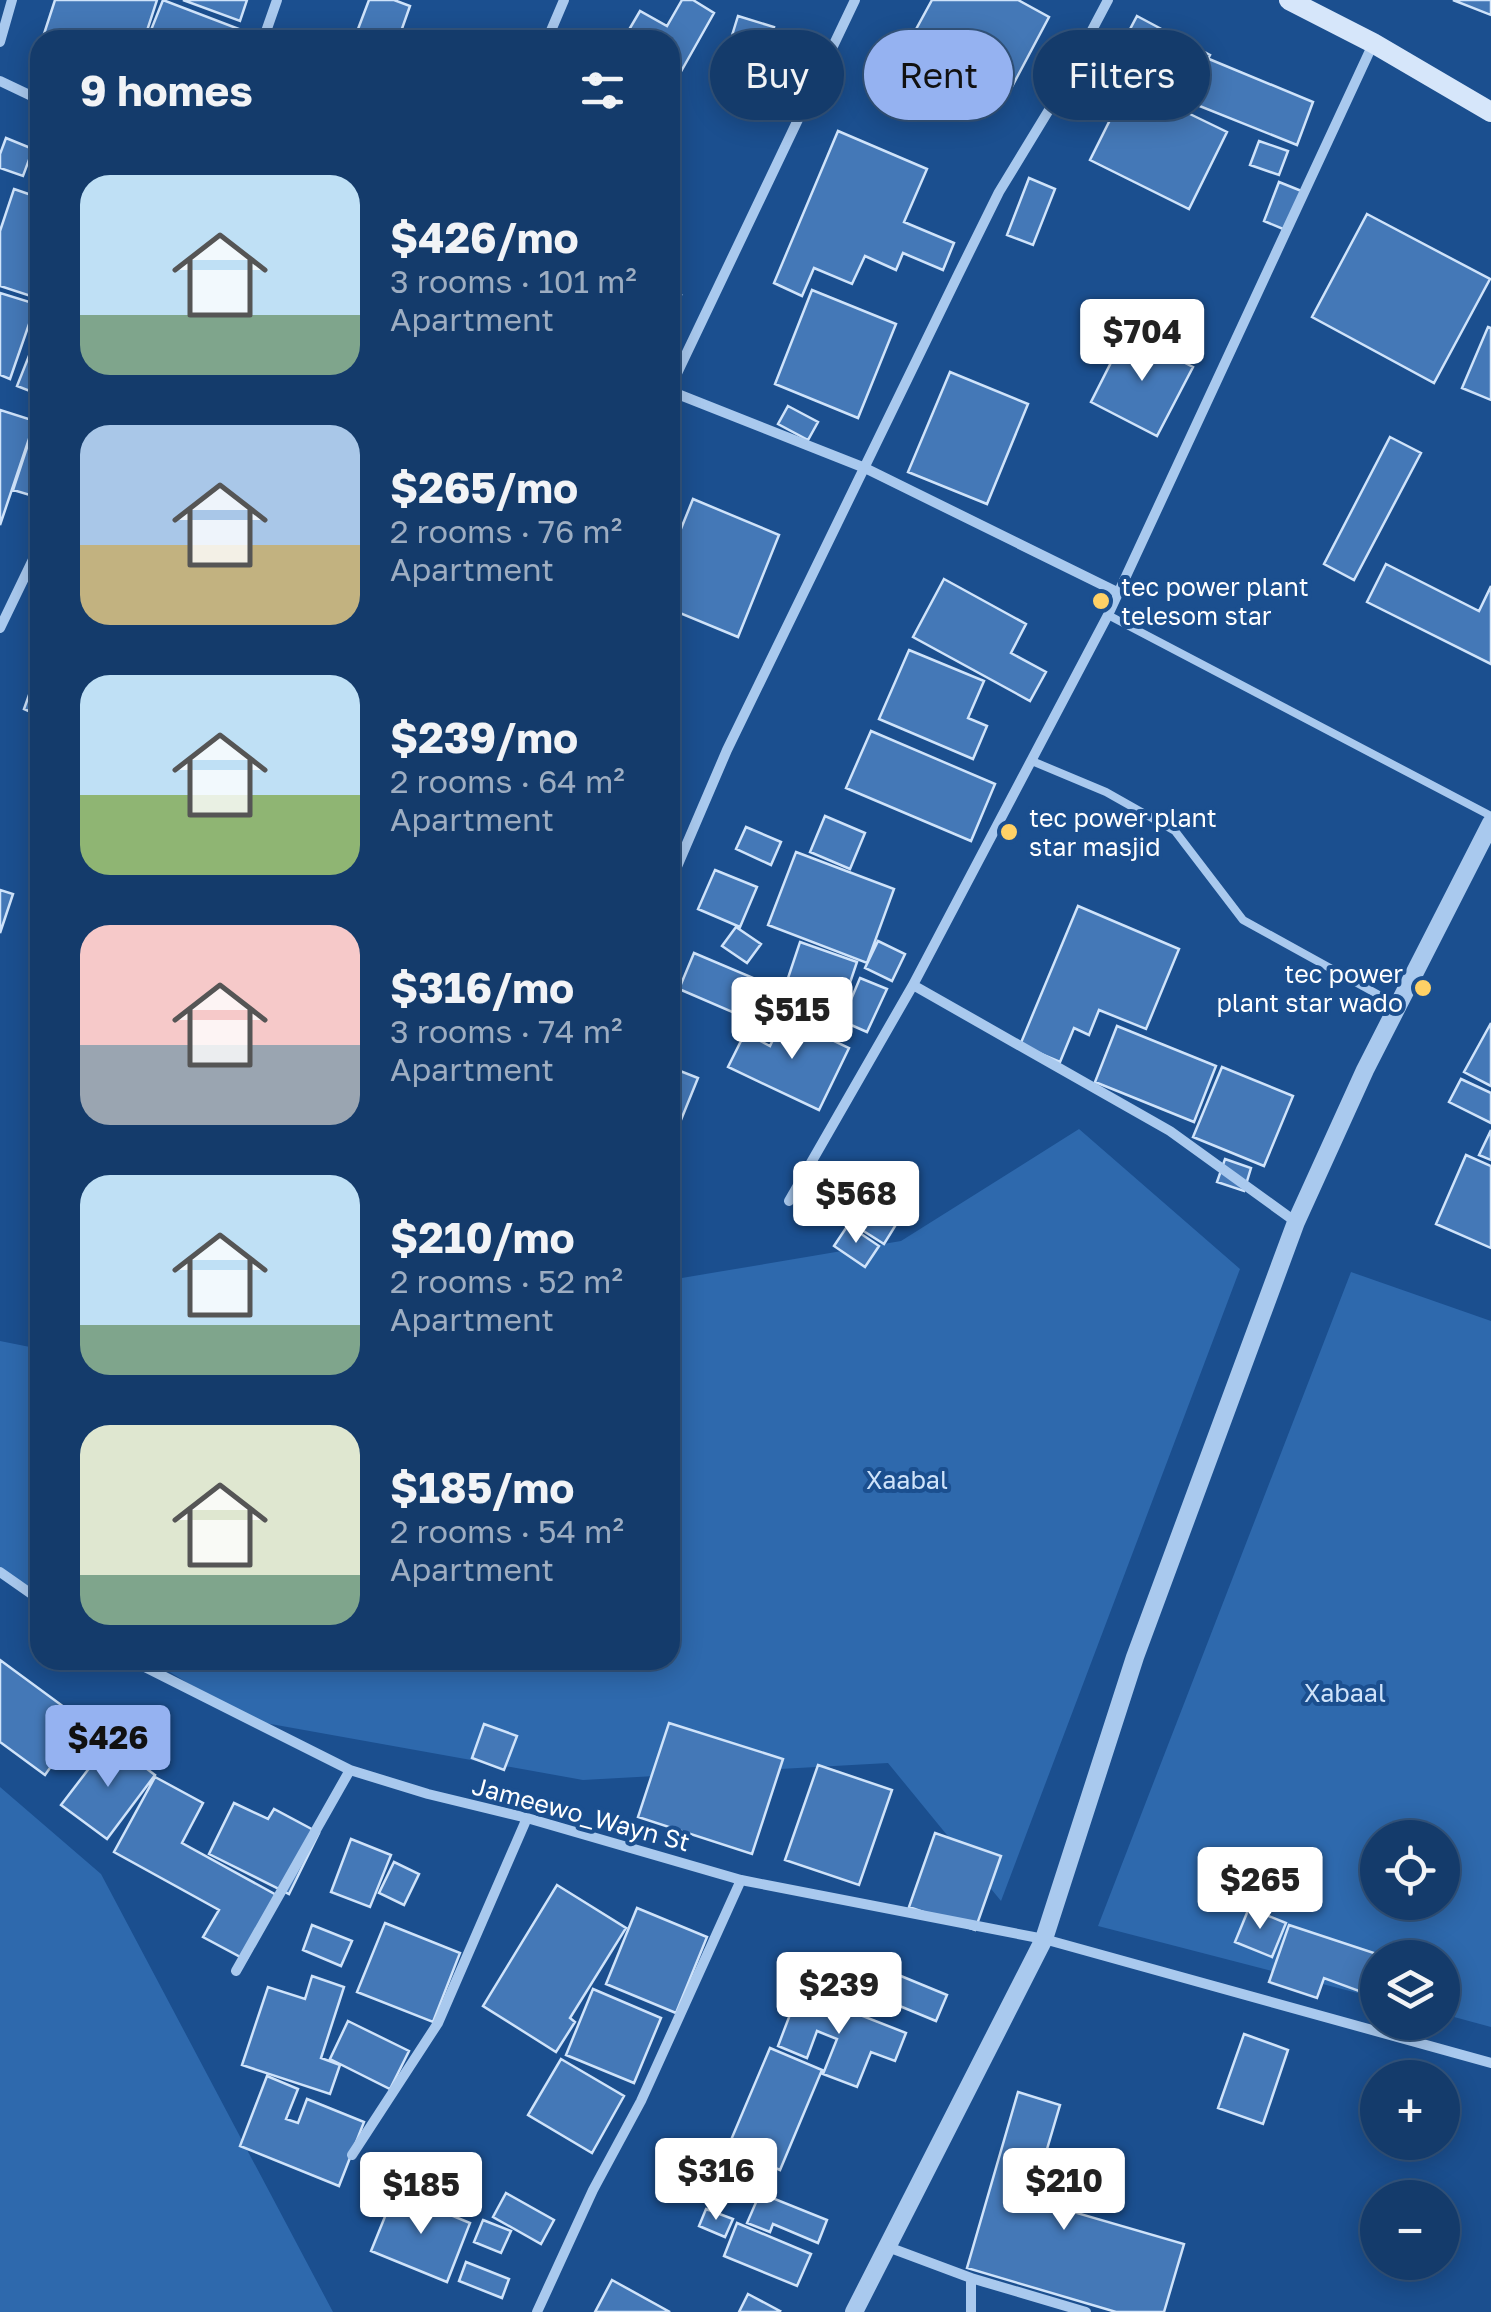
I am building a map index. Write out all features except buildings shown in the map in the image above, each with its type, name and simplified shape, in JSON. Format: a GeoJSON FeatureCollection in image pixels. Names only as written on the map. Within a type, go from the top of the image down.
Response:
{"type":"FeatureCollection","features":[{"type":"Feature","properties":{"kind":"main road"},"geometry":{"type":"LineString","coordinates":[[1296,2],[1491,112]]}},
{"type":"Feature","properties":{"kind":"street"},"geometry":{"type":"LineString","coordinates":[[0,42],[12,0]]}},
{"type":"Feature","properties":{"kind":"street"},"geometry":{"type":"LineString","coordinates":[[266,30],[276,0]]}},
{"type":"Feature","properties":{"kind":"street"},"geometry":{"type":"LineString","coordinates":[[551,30],[564,0]]}},
{"type":"Feature","properties":{"kind":"street"},"geometry":{"type":"LineString","coordinates":[[680,369],[856,0]]}},
{"type":"Feature","properties":{"kind":"street"},"geometry":{"type":"LineString","coordinates":[[680,860],[728,750],[999,192],[1055,100],[1108,0]]}},
{"type":"Feature","properties":{"kind":"street"},"geometry":{"type":"LineString","coordinates":[[788,1202],[913,984],[1120,593],[1373,43]]}},
{"type":"Feature","properties":{"kind":"street"},"geometry":{"type":"LineString","coordinates":[[0,82],[30,96]]}},
{"type":"Feature","properties":{"kind":"street"},"geometry":{"type":"LineString","coordinates":[[680,394],[865,468],[1120,593]]}},
{"type":"Feature","properties":{"kind":"street"},"geometry":{"type":"LineString","coordinates":[[0,628],[30,565]]}},
{"type":"Feature","properties":{"kind":"street"},"geometry":{"type":"LineString","coordinates":[[854,2312],[1044,1938],[1135,1657],[1296,1222],[1491,820]]}},
{"type":"Feature","properties":{"kind":"street"},"geometry":{"type":"LineString","coordinates":[[913,984],[1170,1132],[1296,1222]]}},
{"type":"Feature","properties":{"kind":"street"},"geometry":{"type":"LineString","coordinates":[[0,1572],[30,1593]]}},
{"type":"Feature","properties":{"kind":"street","name":"Jameewo_Wayn St"},"geometry":{"type":"LineString","coordinates":[[152,1670],[350,1770],[428,1794],[527,1818],[741,1880],[1044,1938],[1491,2062]]}},
{"type":"Feature","properties":{"kind":"street"},"geometry":{"type":"LineString","coordinates":[[236,1971],[350,1770]]}},
{"type":"Feature","properties":{"kind":"street"},"geometry":{"type":"LineString","coordinates":[[352,2156],[438,2023],[527,1818]]}},
{"type":"Feature","properties":{"kind":"street"},"geometry":{"type":"LineString","coordinates":[[538,2312],[593,2190],[641,2100],[741,1880]]}},
{"type":"Feature","properties":{"kind":"street"},"geometry":{"type":"LineString","coordinates":[[888,2246],[971,2278],[1086,2312]]}},
{"type":"Feature","properties":{"kind":"street"},"geometry":{"type":"LineString","coordinates":[[971,2278],[971,2312]]}},
{"type":"Feature","properties":{"kind":"lane"},"geometry":{"type":"LineString","coordinates":[[1108,615],[1491,820]]}},
{"type":"Feature","properties":{"kind":"lane"},"geometry":{"type":"LineString","coordinates":[[1032,761],[1106,792],[1174,831],[1243,920],[1398,1005]]}},
{"type":"Feature","properties":{"kind":"green space","name":"Xaabal"},"geometry":{"type":"Polygon","coordinates":[[[1079,1129],[1240,1269],[1001,1901],[888,1763],[583,1780],[248,1720],[166,1670],[680,1670],[680,1278],[901,1241],[1079,1129]]]}},
{"type":"Feature","properties":{"kind":"green space","name":"Xabaal"},"geometry":{"type":"Polygon","coordinates":[[[1351,1272],[1491,1321],[1491,2027],[1460,2019],[1460,1940],[1360,1940],[1360,1994],[1098,1926],[1351,1272]]]}},
{"type":"Feature","properties":{"kind":"green space"},"geometry":{"type":"Polygon","coordinates":[[[0,1341],[30,1347],[30,1587],[0,1569],[0,1341]]]}},
{"type":"Feature","properties":{"kind":"green space"},"geometry":{"type":"Polygon","coordinates":[[[0,1787],[101,1874],[333,2312],[0,2312],[0,1787]]]}},
{"type":"Feature","properties":{"kind":"place","name":"tec power plant telesom star"},"geometry":{"type":"Point","coordinates":[1101,601]}},
{"type":"Feature","properties":{"kind":"place","name":"tec power plant star masjid"},"geometry":{"type":"Point","coordinates":[1009,832]}},
{"type":"Feature","properties":{"kind":"place","name":"tec power plant star wado"},"geometry":{"type":"Point","coordinates":[1423,988]}}]}
